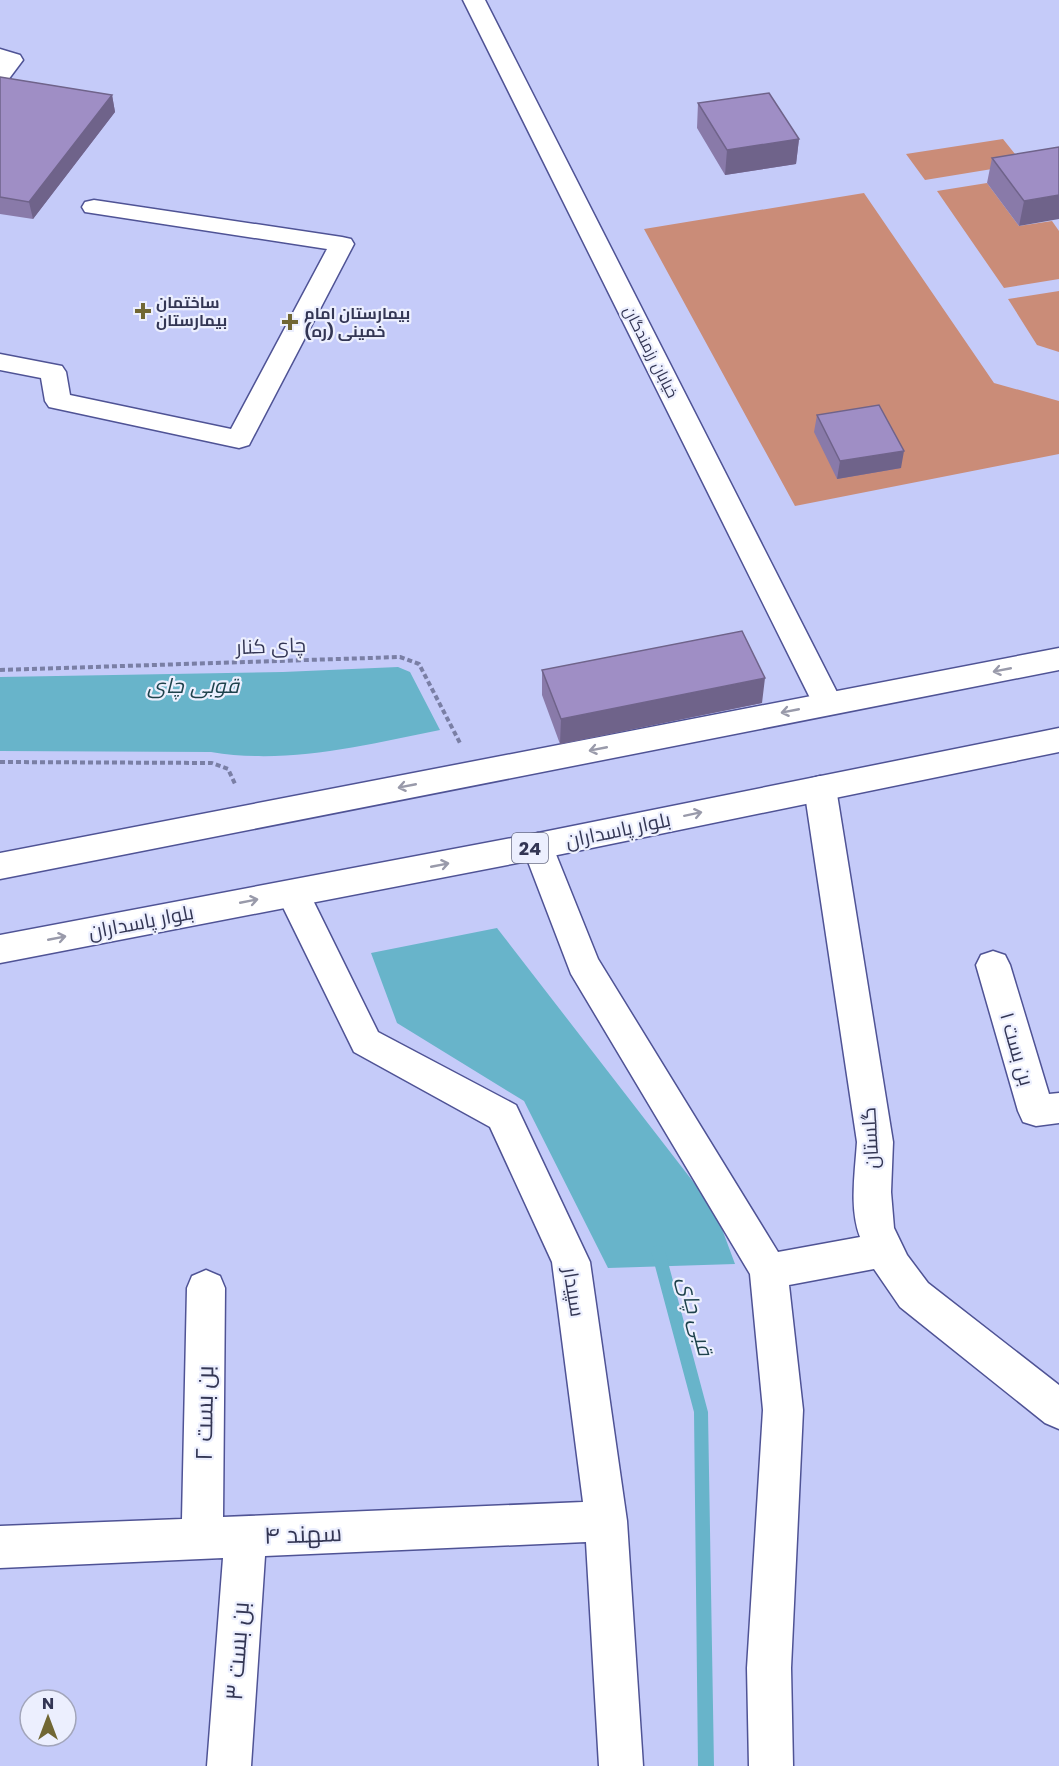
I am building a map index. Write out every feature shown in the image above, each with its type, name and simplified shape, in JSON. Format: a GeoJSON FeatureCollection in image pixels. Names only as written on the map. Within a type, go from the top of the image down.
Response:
{"type":"FeatureCollection","features":[{"type":"Feature","properties":{"kind":"main road","name":"خیابان رزمندگان"},"geometry":{"type":"LineString","coordinates":[[474,0],[828,704]]}},
{"type":"Feature","properties":{"kind":"main road"},"geometry":{"type":"LineString","coordinates":[[0,56],[12,60],[0,75]]}},
{"type":"Feature","properties":{"kind":"main road"},"geometry":{"type":"LineString","coordinates":[[0,362],[53,372],[58,401],[239,439],[342,244],[93,207]]}},
{"type":"Feature","properties":{"kind":"main road"},"geometry":{"type":"LineString","coordinates":[[0,866],[1059,659]]}},
{"type":"Feature","properties":{"kind":"main road","name":"بلوار پاسداران"},"geometry":{"type":"LineString","coordinates":[[0,949],[538,846],[1059,740]]}},
{"type":"Feature","properties":{"kind":"main road","name":"گلستان"},"geometry":{"type":"LineString","coordinates":[[820,788],[875,1142],[872,1192],[875,1228],[883,1250],[914,1295],[1059,1410]]}},
{"type":"Feature","properties":{"kind":"main road"},"geometry":{"type":"LineString","coordinates":[[538,846],[583,964],[768,1270],[783,1410],[769,1668],[771,1766]]}},
{"type":"Feature","properties":{"kind":"main road","name":"سپیدار"},"geometry":{"type":"LineString","coordinates":[[293,893],[366,1042],[503,1116],[571,1262],[606,1521],[621,1766]]}},
{"type":"Feature","properties":{"kind":"main road","name":"بن بست ۱"},"geometry":{"type":"LineString","coordinates":[[993,965],[1036,1111],[1059,1108]]}},
{"type":"Feature","properties":{"kind":"main road"},"geometry":{"type":"LineString","coordinates":[[768,1270],[883,1250]]}},
{"type":"Feature","properties":{"kind":"main road","name":"بن بست ۲"},"geometry":{"type":"LineString","coordinates":[[202,1538],[206,1288]]}},
{"type":"Feature","properties":{"kind":"main road","name":"سهند ۴"},"geometry":{"type":"LineString","coordinates":[[0,1547],[606,1521]]}},
{"type":"Feature","properties":{"kind":"main road","name":"بن بست ۳"},"geometry":{"type":"LineString","coordinates":[[229,1766],[245,1536]]}},
{"type":"Feature","properties":{"kind":"path","name":"چای کنار"},"geometry":{"type":"LineString","coordinates":[[0,670],[400,657],[419,664],[476,773]]}},
{"type":"Feature","properties":{"kind":"path"},"geometry":{"type":"LineString","coordinates":[[0,762],[212,763],[228,769],[251,817]]}},
{"type":"Feature","properties":{"kind":"shaded area"},"geometry":{"type":"Polygon","coordinates":[[[1003,139],[1023,164],[925,180],[906,154],[1003,139]]]}},
{"type":"Feature","properties":{"kind":"shaded area"},"geometry":{"type":"Polygon","coordinates":[[[987,183],[1019,226],[1052,221],[1059,231],[1059,279],[1004,288],[937,191],[987,183]]]}},
{"type":"Feature","properties":{"kind":"shaded area"},"geometry":{"type":"Polygon","coordinates":[[[864,193],[994,383],[1059,401],[1059,454],[795,506],[644,229],[864,193]]]}},
{"type":"Feature","properties":{"kind":"shaded area"},"geometry":{"type":"Polygon","coordinates":[[[1059,291],[1059,352],[1037,345],[1008,299],[1059,291]]]}},
{"type":"Feature","properties":{"kind":"water","name":"قوبی چای"},"geometry":{"type":"Polygon","coordinates":[[[398,667],[410,672],[440,730],[355,747],[298,755],[240,755],[211,752],[0,751],[0,677],[283,672],[398,667]]]}},
{"type":"Feature","properties":{"kind":"water"},"geometry":{"type":"Polygon","coordinates":[[[497,928],[715,1210],[735,1264],[608,1268],[524,1101],[397,1023],[371,953],[497,928]]]}},
{"type":"Feature","properties":{"kind":"building"},"geometry":{"type":"Polygon","coordinates":[[[0,77],[112,95],[29,202],[0,197],[0,77]]]}},
{"type":"Feature","properties":{"kind":"building"},"geometry":{"type":"Polygon","coordinates":[[[769,93],[799,139],[727,150],[698,103],[769,93]]]}},
{"type":"Feature","properties":{"kind":"building"},"geometry":{"type":"Polygon","coordinates":[[[1059,147],[1059,195],[1024,201],[992,158],[1059,147]]]}},
{"type":"Feature","properties":{"kind":"building"},"geometry":{"type":"Polygon","coordinates":[[[879,405],[904,451],[840,461],[817,415],[879,405]]]}},
{"type":"Feature","properties":{"kind":"building"},"geometry":{"type":"Polygon","coordinates":[[[742,631],[765,678],[561,719],[542,670],[742,631]]]}},
{"type":"Feature","properties":{"kind":"waterway","name":"قبی چای"},"geometry":{"type":"LineString","coordinates":[[658,1251],[701,1412],[706,1766]]}},
{"type":"Feature","properties":{"kind":"place","name":"ساختمان بیمارستان"},"geometry":{"type":"Point","coordinates":[143,311]}},
{"type":"Feature","properties":{"kind":"place","name":"بیمارستان امام خمینی (ره)"},"geometry":{"type":"Point","coordinates":[290,322]}}]}
